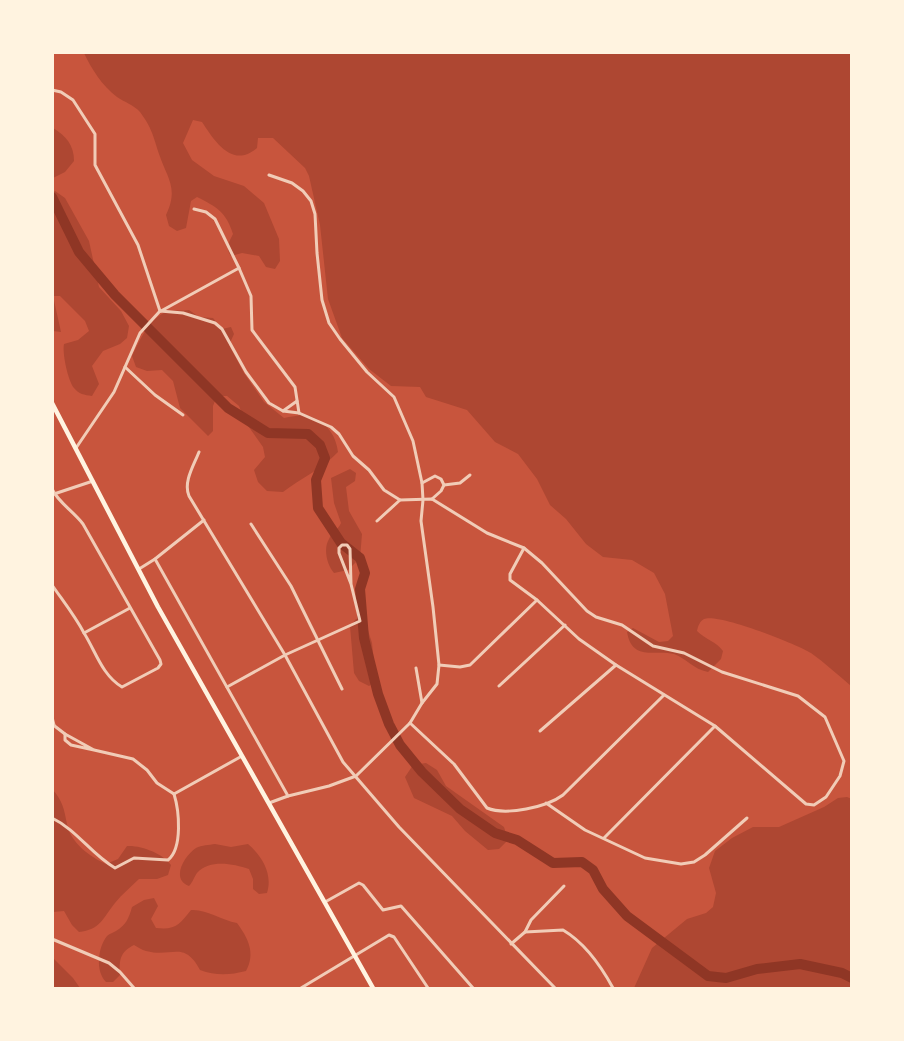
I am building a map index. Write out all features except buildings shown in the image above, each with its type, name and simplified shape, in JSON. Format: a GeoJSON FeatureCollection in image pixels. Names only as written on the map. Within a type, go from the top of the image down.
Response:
{"type":"FeatureCollection","features":[{"type":"Feature","properties":{"kind":"main road"},"geometry":{"type":"LineString","coordinates":[[52,403],[139,569],[373,988]]}},
{"type":"Feature","properties":{"kind":"street"},"geometry":{"type":"LineString","coordinates":[[52,90],[61,92],[73,100],[95,135],[95,165],[138,245],[160,311]]}},
{"type":"Feature","properties":{"kind":"street"},"geometry":{"type":"LineString","coordinates":[[269,175],[292,183],[303,190],[311,201],[315,214],[322,300],[329,322],[367,372],[394,397],[412,441],[422,483],[421,521],[434,607],[439,665],[437,684],[410,723],[356,776],[269,804]]}},
{"type":"Feature","properties":{"kind":"street"},"geometry":{"type":"LineString","coordinates":[[194,209],[206,212],[215,219],[251,296],[252,330],[292,383],[299,413]]}},
{"type":"Feature","properties":{"kind":"street"},"geometry":{"type":"LineString","coordinates":[[76,448],[106,406],[140,333],[160,311],[239,268]]}},
{"type":"Feature","properties":{"kind":"street"},"geometry":{"type":"LineString","coordinates":[[160,311],[183,313],[215,323],[222,329],[249,377],[269,403],[283,411],[299,413],[331,427],[339,434],[353,456],[369,470],[384,490],[400,500],[432,499],[444,485]]}},
{"type":"Feature","properties":{"kind":"street"},"geometry":{"type":"LineString","coordinates":[[125,367],[155,395],[183,415]]}},
{"type":"Feature","properties":{"kind":"street"},"geometry":{"type":"LineString","coordinates":[[283,411],[297,401]]}},
{"type":"Feature","properties":{"kind":"street"},"geometry":{"type":"LineString","coordinates":[[52,418],[59,417]]}},
{"type":"Feature","properties":{"kind":"street"},"geometry":{"type":"LineString","coordinates":[[199,452],[187,490],[285,655],[338,755],[399,827],[555,988]]}},
{"type":"Feature","properties":{"kind":"street"},"geometry":{"type":"LineString","coordinates":[[444,485],[460,483],[470,475]]}},
{"type":"Feature","properties":{"kind":"street"},"geometry":{"type":"LineString","coordinates":[[422,483],[435,476],[441,479],[444,485]]}},
{"type":"Feature","properties":{"kind":"street"},"geometry":{"type":"LineString","coordinates":[[52,585],[84,633],[102,667],[114,682],[122,687],[158,668],[161,664],[160,660],[83,524],[53,493],[93,481]]}},
{"type":"Feature","properties":{"kind":"street"},"geometry":{"type":"LineString","coordinates":[[432,499],[487,533],[524,548],[542,562],[587,611],[596,617],[622,625],[653,646],[674,650],[722,672],[798,696],[825,717],[844,761],[840,776],[825,797],[814,805],[806,804],[715,726],[616,665],[579,639],[537,600],[510,580],[510,574],[524,548]]}},
{"type":"Feature","properties":{"kind":"street"},"geometry":{"type":"LineString","coordinates":[[377,521],[400,500]]}},
{"type":"Feature","properties":{"kind":"street"},"geometry":{"type":"LineString","coordinates":[[139,569],[204,520]]}},
{"type":"Feature","properties":{"kind":"street"},"geometry":{"type":"LineString","coordinates":[[251,524],[291,586],[342,689]]}},
{"type":"Feature","properties":{"kind":"street"},"geometry":{"type":"LineString","coordinates":[[227,687],[285,655],[360,621],[351,584],[339,553],[342,545],[350,549],[351,584]]}},
{"type":"Feature","properties":{"kind":"street"},"geometry":{"type":"LineString","coordinates":[[155,559],[288,796]]}},
{"type":"Feature","properties":{"kind":"street"},"geometry":{"type":"LineString","coordinates":[[439,665],[460,667],[470,664],[537,600]]}},
{"type":"Feature","properties":{"kind":"street"},"geometry":{"type":"LineString","coordinates":[[84,633],[130,608]]}},
{"type":"Feature","properties":{"kind":"street"},"geometry":{"type":"LineString","coordinates":[[499,686],[565,625]]}},
{"type":"Feature","properties":{"kind":"street"},"geometry":{"type":"LineString","coordinates":[[540,731],[616,665]]}},
{"type":"Feature","properties":{"kind":"street"},"geometry":{"type":"LineString","coordinates":[[416,668],[422,703]]}},
{"type":"Feature","properties":{"kind":"street"},"geometry":{"type":"LineString","coordinates":[[410,723],[454,764],[488,808],[503,812],[546,803],[563,795],[665,694]]}},
{"type":"Feature","properties":{"kind":"street"},"geometry":{"type":"LineString","coordinates":[[52,717],[53,724],[64,734],[94,750]]}},
{"type":"Feature","properties":{"kind":"street"},"geometry":{"type":"LineString","coordinates":[[604,838],[715,726]]}},
{"type":"Feature","properties":{"kind":"street"},"geometry":{"type":"LineString","coordinates":[[52,818],[67,826],[94,853],[115,868],[134,858],[168,860],[175,852],[179,815],[174,794],[157,783],[147,770],[133,759],[67,743],[64,734]]}},
{"type":"Feature","properties":{"kind":"street"},"geometry":{"type":"LineString","coordinates":[[174,794],[242,756]]}},
{"type":"Feature","properties":{"kind":"street"},"geometry":{"type":"LineString","coordinates":[[546,803],[585,830],[645,858],[681,864],[694,862],[705,855],[747,818]]}},
{"type":"Feature","properties":{"kind":"street"},"geometry":{"type":"LineString","coordinates":[[325,902],[359,883],[383,910],[401,906],[473,988]]}},
{"type":"Feature","properties":{"kind":"street"},"geometry":{"type":"LineString","coordinates":[[511,944],[525,932],[531,920],[564,886]]}},
{"type":"Feature","properties":{"kind":"street"},"geometry":{"type":"LineString","coordinates":[[525,932],[557,929],[571,934],[597,963],[613,988]]}},
{"type":"Feature","properties":{"kind":"street"},"geometry":{"type":"LineString","coordinates":[[301,988],[386,935],[392,935],[428,988]]}},
{"type":"Feature","properties":{"kind":"street"},"geometry":{"type":"LineString","coordinates":[[52,939],[109,963],[134,988]]}},
{"type":"Feature","properties":{"kind":"shaded area"},"geometry":{"type":"Polygon","coordinates":[[[84,53],[851,53],[851,686],[811,653],[775,637],[712,618],[700,622],[697,631],[723,651],[721,659],[708,672],[698,669],[674,654],[639,651],[634,647],[627,632],[633,628],[659,642],[668,641],[673,636],[665,594],[654,573],[632,560],[603,557],[586,544],[566,519],[550,505],[537,479],[518,454],[495,442],[467,410],[426,397],[420,387],[391,386],[369,369],[342,338],[328,299],[320,225],[309,176],[305,168],[273,138],[258,138],[257,148],[248,154],[240,156],[232,154],[219,145],[202,122],[193,120],[183,143],[192,160],[214,176],[244,186],[264,203],[279,239],[280,261],[275,269],[266,267],[259,256],[242,253],[231,256],[228,248],[233,234],[227,220],[215,207],[197,197],[191,201],[186,228],[177,231],[169,226],[166,215],[172,190],[150,128],[138,110],[106,88],[84,53]]]}},
{"type":"Feature","properties":{"kind":"shaded area"},"geometry":{"type":"Polygon","coordinates":[[[53,128],[68,142],[73,150],[74,161],[65,172],[53,178],[53,128]]]}},
{"type":"Feature","properties":{"kind":"shaded area"},"geometry":{"type":"Polygon","coordinates":[[[55,191],[65,198],[89,241],[99,287],[121,311],[129,326],[127,338],[120,344],[103,351],[92,366],[99,384],[92,396],[80,393],[72,384],[66,367],[64,348],[64,344],[78,340],[89,331],[85,321],[60,296],[53,296],[61,332],[53,331],[52,193],[55,191]]]}},
{"type":"Feature","properties":{"kind":"shaded area"},"geometry":{"type":"Polygon","coordinates":[[[189,310],[199,317],[213,318],[222,329],[231,327],[234,334],[229,345],[244,373],[264,402],[284,418],[304,415],[323,423],[332,433],[338,452],[283,492],[267,491],[258,482],[254,470],[265,457],[263,447],[246,423],[239,406],[227,396],[217,396],[213,406],[213,431],[208,436],[180,408],[173,381],[162,370],[147,371],[136,367],[132,356],[146,329],[156,318],[169,311],[189,310]]]}},
{"type":"Feature","properties":{"kind":"shaded area"},"geometry":{"type":"Polygon","coordinates":[[[350,469],[356,473],[355,481],[346,487],[349,511],[362,534],[360,558],[348,570],[334,573],[328,561],[326,547],[330,537],[341,523],[334,503],[331,478],[350,469]]]}},
{"type":"Feature","properties":{"kind":"shaded area"},"geometry":{"type":"Polygon","coordinates":[[[356,619],[365,621],[372,643],[376,681],[369,686],[359,681],[354,673],[350,626],[356,619]]]}},
{"type":"Feature","properties":{"kind":"shaded area"},"geometry":{"type":"Polygon","coordinates":[[[426,763],[437,770],[446,786],[504,827],[508,840],[499,849],[488,850],[465,831],[452,816],[414,798],[405,777],[413,765],[426,763]]]}},
{"type":"Feature","properties":{"kind":"shaded area"},"geometry":{"type":"Polygon","coordinates":[[[52,789],[59,797],[72,837],[94,857],[106,864],[118,859],[127,846],[133,846],[158,854],[171,865],[168,875],[157,879],[139,879],[96,926],[86,931],[79,932],[64,911],[53,912],[52,789]]]}},
{"type":"Feature","properties":{"kind":"shaded area"},"geometry":{"type":"Polygon","coordinates":[[[838,798],[852,799],[851,988],[634,988],[652,948],[687,919],[706,913],[713,907],[716,893],[709,868],[715,851],[732,838],[753,827],[779,827],[824,807],[838,798]]]}},
{"type":"Feature","properties":{"kind":"shaded area"},"geometry":{"type":"Polygon","coordinates":[[[215,844],[231,847],[248,844],[265,866],[269,879],[267,893],[259,894],[253,889],[253,879],[249,869],[229,864],[208,866],[197,873],[189,886],[183,883],[181,867],[192,851],[215,844]]]}},
{"type":"Feature","properties":{"kind":"shaded area"},"geometry":{"type":"Polygon","coordinates":[[[154,898],[158,906],[151,919],[156,928],[173,927],[191,910],[203,911],[237,923],[249,946],[250,958],[246,971],[223,974],[206,972],[200,970],[188,955],[183,953],[155,953],[144,951],[134,945],[121,957],[120,975],[113,982],[106,982],[99,966],[101,946],[108,935],[125,924],[132,907],[144,900],[154,898]]]}},
{"type":"Feature","properties":{"kind":"shaded area"},"geometry":{"type":"Polygon","coordinates":[[[52,957],[73,978],[80,988],[53,988],[52,957]]]}},
{"type":"Feature","properties":{"kind":"waterway"},"geometry":{"type":"LineString","coordinates":[[52,197],[79,252],[115,295],[228,408],[268,433],[308,434],[320,445],[325,458],[316,480],[318,508],[341,543],[360,558],[365,573],[360,589],[364,638],[378,694],[400,745],[422,772],[460,809],[495,833],[517,840],[553,863],[582,862],[593,870],[603,889],[627,916],[708,976],[726,978],[757,969],[800,964],[842,973],[852,978]]}}]}
